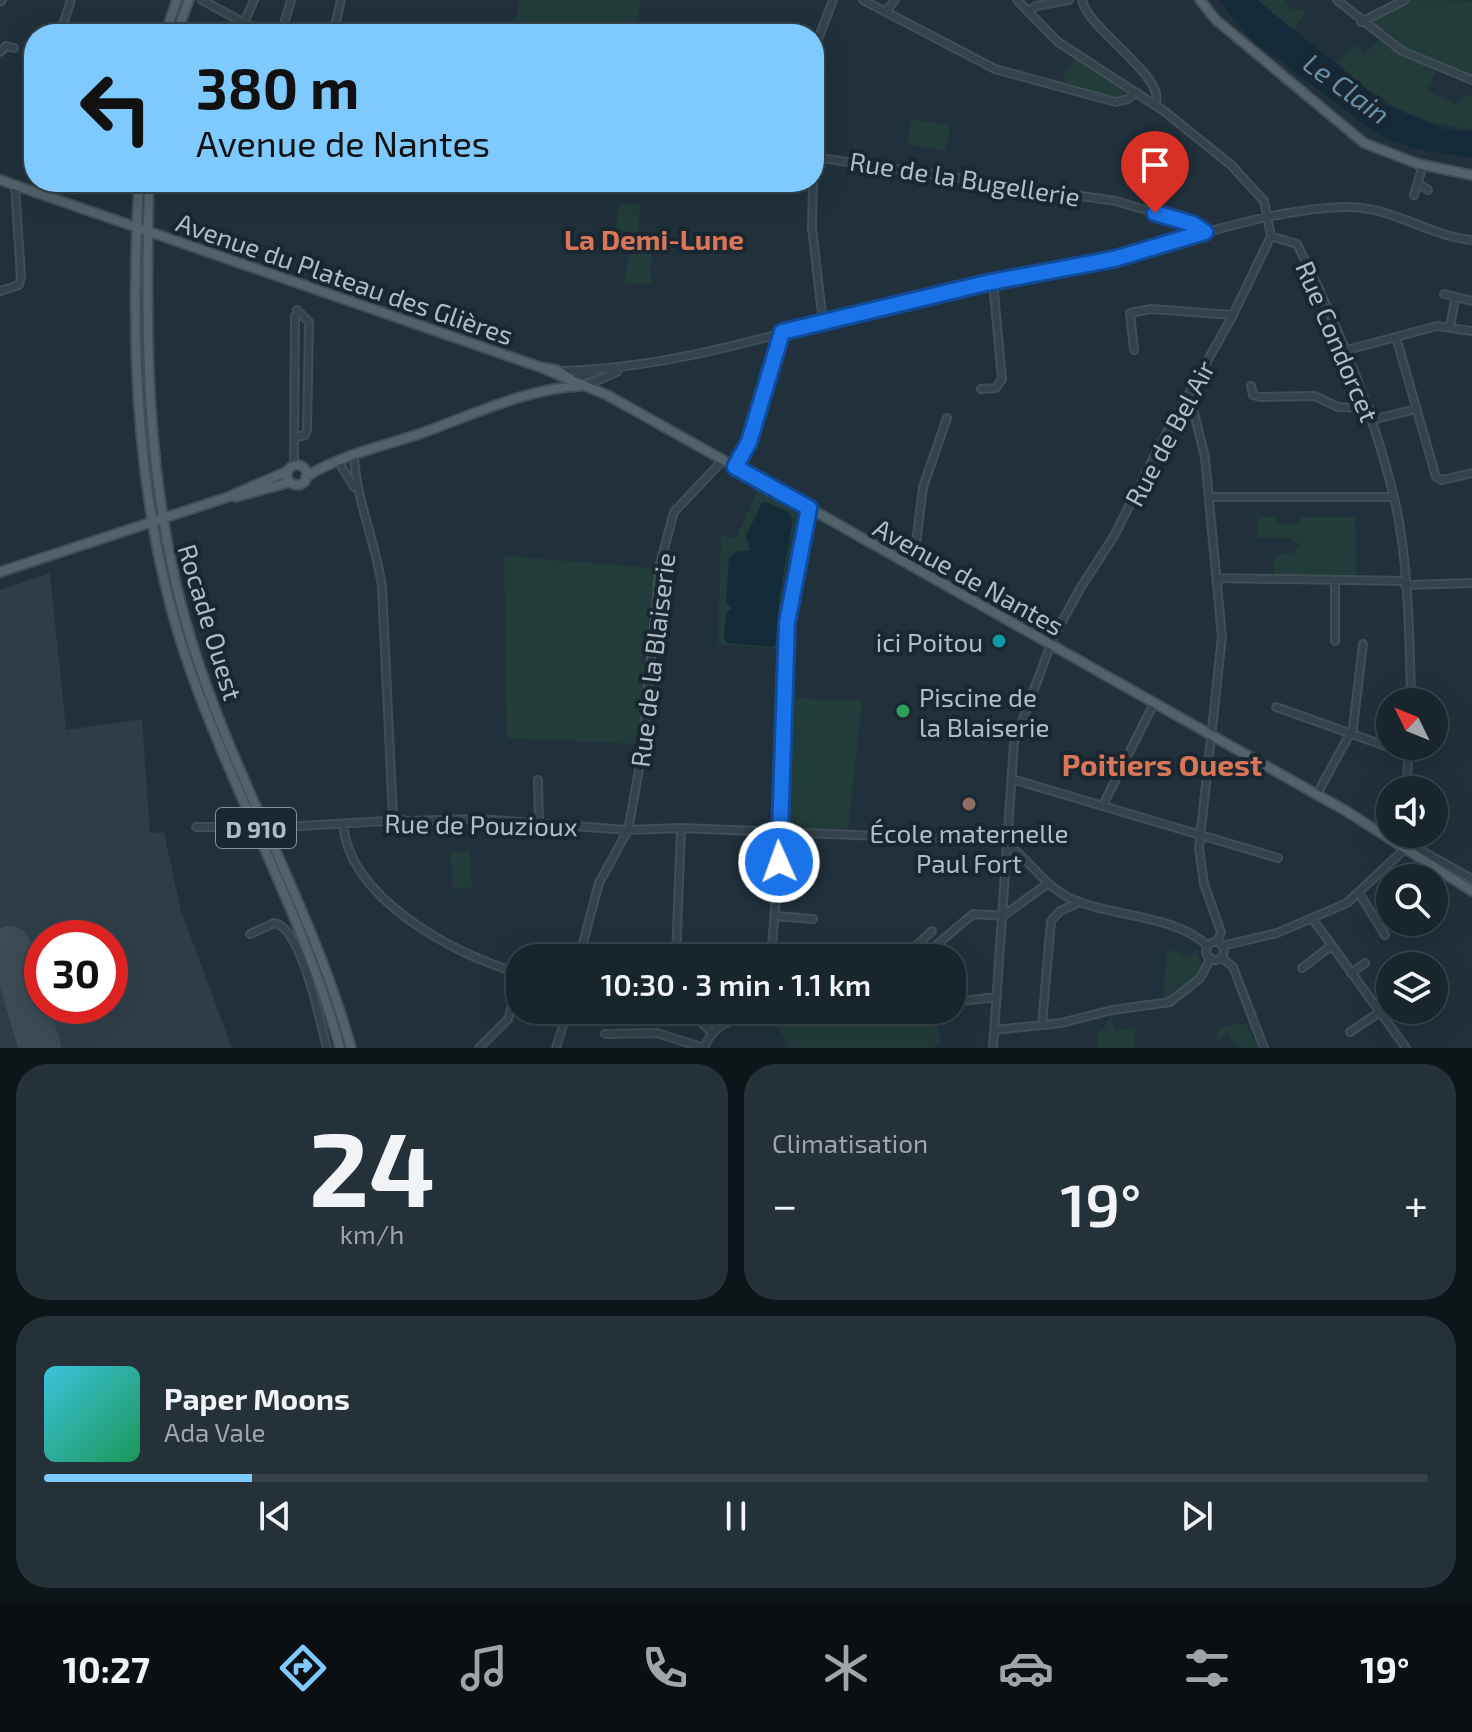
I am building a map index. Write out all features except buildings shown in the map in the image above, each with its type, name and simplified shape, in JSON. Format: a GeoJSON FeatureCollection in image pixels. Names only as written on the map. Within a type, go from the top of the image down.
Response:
{"type":"FeatureCollection","features":[{"type":"Feature","properties":{"kind":"main road"},"geometry":{"type":"LineString","coordinates":[[169,24],[177,0]]}},
{"type":"Feature","properties":{"kind":"main road"},"geometry":{"type":"LineString","coordinates":[[180,24],[189,0]]}},
{"type":"Feature","properties":{"kind":"main road"},"geometry":{"type":"LineString","coordinates":[[1200,0],[1216,20],[1331,119],[1364,143],[1423,165],[1472,175]]}},
{"type":"Feature","properties":{"kind":"main road","name":"Avenue du Plateau des Glières"},"geometry":{"type":"LineString","coordinates":[[0,180],[24,189]]}},
{"type":"Feature","properties":{"kind":"main road","name":"Avenue du Plateau des Glières"},"geometry":{"type":"LineString","coordinates":[[33,192],[571,379]]}},
{"type":"Feature","properties":{"kind":"main road","name":"D 910"},"geometry":{"type":"LineString","coordinates":[[139,192],[138,385],[152,523]]}},
{"type":"Feature","properties":{"kind":"main road","name":"Rocade Ouest"},"geometry":{"type":"LineString","coordinates":[[149,192],[149,408],[162,519],[181,606],[200,669],[319,949],[351,1048]]}},
{"type":"Feature","properties":{"kind":"main road","name":"Avenue du Plateau des Glières"},"geometry":{"type":"LineString","coordinates":[[540,367],[560,371],[571,379]]}},
{"type":"Feature","properties":{"kind":"main road"},"geometry":{"type":"LineString","coordinates":[[560,387],[571,379]]}},
{"type":"Feature","properties":{"kind":"main road","name":"Avenue de Nantes"},"geometry":{"type":"LineString","coordinates":[[571,379],[723,460],[1376,826]]}},
{"type":"Feature","properties":{"kind":"main road"},"geometry":{"type":"LineString","coordinates":[[0,572],[228,497],[298,470],[338,461],[560,387],[586,386]]}},
{"type":"Feature","properties":{"kind":"main road"},"geometry":{"type":"LineString","coordinates":[[228,497],[290,482],[299,485],[298,470]]}},
{"type":"Feature","properties":{"kind":"main road"},"geometry":{"type":"LineString","coordinates":[[290,482],[298,470]]}},
{"type":"Feature","properties":{"kind":"main road","name":"Rocade Ouest"},"geometry":{"type":"LineString","coordinates":[[152,523],[186,659],[314,965],[340,1048]]}},
{"type":"Feature","properties":{"kind":"main road","name":"Avenue de Nantes"},"geometry":{"type":"LineString","coordinates":[[1346,811],[1376,826]]}},
{"type":"Feature","properties":{"kind":"main road","name":"Avenue de Nantes"},"geometry":{"type":"LineString","coordinates":[[1409,848],[1472,891]]}},
{"type":"Feature","properties":{"kind":"street"},"geometry":{"type":"LineString","coordinates":[[63,24],[71,0]]}},
{"type":"Feature","properties":{"kind":"street"},"geometry":{"type":"LineString","coordinates":[[202,0],[244,24],[254,0]]}},
{"type":"Feature","properties":{"kind":"street"},"geometry":{"type":"LineString","coordinates":[[284,24],[291,0]]}},
{"type":"Feature","properties":{"kind":"street"},"geometry":{"type":"LineString","coordinates":[[335,24],[341,0]]}},
{"type":"Feature","properties":{"kind":"street"},"geometry":{"type":"LineString","coordinates":[[824,24],[833,0]]}},
{"type":"Feature","properties":{"kind":"street"},"geometry":{"type":"LineString","coordinates":[[863,0],[995,69],[1116,102],[1128,99],[1136,92]]}},
{"type":"Feature","properties":{"kind":"street"},"geometry":{"type":"LineString","coordinates":[[885,12],[895,0]]}},
{"type":"Feature","properties":{"kind":"street"},"geometry":{"type":"LineString","coordinates":[[1017,0],[1058,42],[1155,105],[1255,187],[1268,216],[1269,238]]}},
{"type":"Feature","properties":{"kind":"street"},"geometry":{"type":"LineString","coordinates":[[1029,11],[1036,6],[1069,0]]}},
{"type":"Feature","properties":{"kind":"street"},"geometry":{"type":"LineString","coordinates":[[1082,0],[1089,15],[1127,52],[1156,92],[1155,105]]}},
{"type":"Feature","properties":{"kind":"street"},"geometry":{"type":"LineString","coordinates":[[1337,0],[1361,22],[1409,55],[1472,80]]}},
{"type":"Feature","properties":{"kind":"street"},"geometry":{"type":"LineString","coordinates":[[1361,22],[1405,0]]}},
{"type":"Feature","properties":{"kind":"street"},"geometry":{"type":"LineString","coordinates":[[0,52],[6,46],[14,48]]}},
{"type":"Feature","properties":{"kind":"street","name":"Rue de la Bugellerie"},"geometry":{"type":"LineString","coordinates":[[824,158],[1116,201],[1193,224],[1205,232]]}},
{"type":"Feature","properties":{"kind":"street"},"geometry":{"type":"LineString","coordinates":[[1414,195],[1423,165]]}},
{"type":"Feature","properties":{"kind":"street"},"geometry":{"type":"LineString","coordinates":[[1418,183],[1428,190]]}},
{"type":"Feature","properties":{"kind":"street"},"geometry":{"type":"LineString","coordinates":[[0,291],[19,285],[15,186]]}},
{"type":"Feature","properties":{"kind":"street"},"geometry":{"type":"LineString","coordinates":[[813,192],[813,250],[823,322]]}},
{"type":"Feature","properties":{"kind":"street"},"geometry":{"type":"LineString","coordinates":[[560,371],[628,369],[993,282],[1114,259],[1268,216],[1348,207],[1392,214],[1438,232],[1472,240]]}},
{"type":"Feature","properties":{"kind":"street","name":"Rue de Bel Air"},"geometry":{"type":"LineString","coordinates":[[993,1048],[1014,743],[1028,699],[1081,587],[1114,536],[1233,315],[1269,238]]}},
{"type":"Feature","properties":{"kind":"street","name":"Rue Condorcet"},"geometry":{"type":"LineString","coordinates":[[1269,238],[1297,244],[1347,350],[1369,408],[1394,497],[1405,583],[1410,688]]}},
{"type":"Feature","properties":{"kind":"street"},"geometry":{"type":"LineString","coordinates":[[981,389],[996,388],[1002,379],[993,282]]}},
{"type":"Feature","properties":{"kind":"street"},"geometry":{"type":"LineString","coordinates":[[1444,294],[1472,301]]}},
{"type":"Feature","properties":{"kind":"street"},"geometry":{"type":"LineString","coordinates":[[1450,328],[1455,299]]}},
{"type":"Feature","properties":{"kind":"street"},"geometry":{"type":"LineString","coordinates":[[1134,350],[1130,313],[1151,309],[1233,315]]}},
{"type":"Feature","properties":{"kind":"street"},"geometry":{"type":"LineString","coordinates":[[296,437],[305,435],[307,430],[309,322],[296,313],[296,437],[298,470]]}},
{"type":"Feature","properties":{"kind":"street"},"geometry":{"type":"LineString","coordinates":[[1347,350],[1437,326],[1472,331]]}},
{"type":"Feature","properties":{"kind":"street"},"geometry":{"type":"LineString","coordinates":[[735,467],[749,442],[782,332]]}},
{"type":"Feature","properties":{"kind":"street"},"geometry":{"type":"LineString","coordinates":[[1396,337],[1437,478],[1472,473]]}},
{"type":"Feature","properties":{"kind":"street"},"geometry":{"type":"LineString","coordinates":[[586,386],[628,369]]}},
{"type":"Feature","properties":{"kind":"street"},"geometry":{"type":"LineString","coordinates":[[571,379],[596,372]]}},
{"type":"Feature","properties":{"kind":"street"},"geometry":{"type":"LineString","coordinates":[[1251,386],[1253,395],[1260,397],[1315,396],[1338,407],[1369,408]]}},
{"type":"Feature","properties":{"kind":"street"},"geometry":{"type":"LineString","coordinates":[[1185,401],[1194,413],[1212,497],[1222,637],[1200,832],[1204,884],[1221,932],[1221,957]]}},
{"type":"Feature","properties":{"kind":"street"},"geometry":{"type":"LineString","coordinates":[[1372,420],[1416,409]]}},
{"type":"Feature","properties":{"kind":"street"},"geometry":{"type":"LineString","coordinates":[[913,567],[923,487],[947,418]]}},
{"type":"Feature","properties":{"kind":"street"},"geometry":{"type":"LineString","coordinates":[[354,455],[356,490]]}},
{"type":"Feature","properties":{"kind":"street","name":"Rue de la Blaiserie"},"geometry":{"type":"LineString","coordinates":[[583,944],[599,883],[628,830],[641,759],[660,564],[674,512],[723,460]]}},
{"type":"Feature","properties":{"kind":"street"},"geometry":{"type":"LineString","coordinates":[[338,461],[356,490],[376,550],[382,587],[393,817]]}},
{"type":"Feature","properties":{"kind":"street"},"geometry":{"type":"LineString","coordinates":[[1212,497],[1394,497]]}},
{"type":"Feature","properties":{"kind":"street"},"geometry":{"type":"LineString","coordinates":[[772,944],[779,862],[787,623],[809,508]]}},
{"type":"Feature","properties":{"kind":"street"},"geometry":{"type":"LineString","coordinates":[[1217,578],[1472,583]]}},
{"type":"Feature","properties":{"kind":"street"},"geometry":{"type":"LineString","coordinates":[[1335,581],[1335,641]]}},
{"type":"Feature","properties":{"kind":"street"},"geometry":{"type":"LineString","coordinates":[[1317,794],[1350,734],[1363,644]]}},
{"type":"Feature","properties":{"kind":"street"},"geometry":{"type":"LineString","coordinates":[[1103,805],[1154,703]]}},
{"type":"Feature","properties":{"kind":"street"},"geometry":{"type":"LineString","coordinates":[[1276,707],[1376,741]]}},
{"type":"Feature","properties":{"kind":"street"},"geometry":{"type":"LineString","coordinates":[[1012,779],[1200,832],[1278,858]]}},
{"type":"Feature","properties":{"kind":"street"},"geometry":{"type":"LineString","coordinates":[[538,780],[539,823]]}},
{"type":"Feature","properties":{"kind":"street","name":"Rue de Pouzioux"},"geometry":{"type":"LineString","coordinates":[[285,827],[385,821],[393,817],[407,821],[478,819],[628,830],[681,828],[942,838],[1008,845]]}},
{"type":"Feature","properties":{"kind":"street"},"geometry":{"type":"LineString","coordinates":[[343,824],[344,835],[360,868],[385,900],[413,922],[479,960],[506,969]]}},
{"type":"Feature","properties":{"kind":"street"},"geometry":{"type":"LineString","coordinates":[[196,827],[256,827]]}},
{"type":"Feature","properties":{"kind":"street"},"geometry":{"type":"LineString","coordinates":[[677,944],[681,828]]}},
{"type":"Feature","properties":{"kind":"street"},"geometry":{"type":"LineString","coordinates":[[1008,845],[1047,884],[1080,902],[1188,932],[1208,946],[1277,933],[1347,903],[1359,893],[1394,848]]}},
{"type":"Feature","properties":{"kind":"street"},"geometry":{"type":"LineString","coordinates":[[1417,848],[1472,879]]}},
{"type":"Feature","properties":{"kind":"street"},"geometry":{"type":"LineString","coordinates":[[779,862],[816,865]]}},
{"type":"Feature","properties":{"kind":"street"},"geometry":{"type":"LineString","coordinates":[[938,944],[973,914],[1003,916],[1047,884]]}},
{"type":"Feature","properties":{"kind":"street"},"geometry":{"type":"LineString","coordinates":[[1359,893],[1376,920]]}},
{"type":"Feature","properties":{"kind":"street"},"geometry":{"type":"LineString","coordinates":[[1042,1025],[1051,921],[1060,911],[1080,902]]}},
{"type":"Feature","properties":{"kind":"street"},"geometry":{"type":"LineString","coordinates":[[776,916],[813,919]]}},
{"type":"Feature","properties":{"kind":"street"},"geometry":{"type":"LineString","coordinates":[[1312,918],[1376,1007]]}},
{"type":"Feature","properties":{"kind":"street"},"geometry":{"type":"LineString","coordinates":[[250,934],[274,923],[289,931],[303,964],[327,1048]]}},
{"type":"Feature","properties":{"kind":"street"},"geometry":{"type":"LineString","coordinates":[[918,944],[932,931]]}},
{"type":"Feature","properties":{"kind":"street"},"geometry":{"type":"LineString","coordinates":[[1208,946],[1206,952],[1211,958]]}},
{"type":"Feature","properties":{"kind":"street"},"geometry":{"type":"LineString","coordinates":[[1302,968],[1331,946]]}},
{"type":"Feature","properties":{"kind":"street"},"geometry":{"type":"LineString","coordinates":[[1211,958],[1221,957],[1233,967],[1264,1048]]}},
{"type":"Feature","properties":{"kind":"street"},"geometry":{"type":"LineString","coordinates":[[995,1030],[1042,1025],[1175,1000],[1204,973],[1211,958]]}},
{"type":"Feature","properties":{"kind":"street"},"geometry":{"type":"LineString","coordinates":[[1351,973],[1365,963]]}},
{"type":"Feature","properties":{"kind":"street"},"geometry":{"type":"LineString","coordinates":[[966,1000],[997,997]]}},
{"type":"Feature","properties":{"kind":"street"},"geometry":{"type":"LineString","coordinates":[[1350,1032],[1376,1015]]}},
{"type":"Feature","properties":{"kind":"street"},"geometry":{"type":"LineString","coordinates":[[479,1048],[506,1023]]}},
{"type":"Feature","properties":{"kind":"street"},"geometry":{"type":"LineString","coordinates":[[556,1048],[564,1024]]}},
{"type":"Feature","properties":{"kind":"street"},"geometry":{"type":"LineString","coordinates":[[703,1024],[712,1033]]}},
{"type":"Feature","properties":{"kind":"street"},"geometry":{"type":"LineString","coordinates":[[605,1034],[657,1033],[682,1045],[704,1048],[712,1033],[724,1024]]}},
{"type":"Feature","properties":{"kind":"street"},"geometry":{"type":"LineString","coordinates":[[1389,1024],[1406,1048]]}},
{"type":"Feature","properties":{"kind":"shaded area"},"geometry":{"type":"Polygon","coordinates":[[[50,573],[66,730],[142,719],[150,833],[164,832],[181,911],[232,1048],[0,1048],[0,590],[50,573]]]}},
{"type":"Feature","properties":{"kind":"green space"},"geometry":{"type":"Polygon","coordinates":[[[520,0],[641,0],[636,24],[514,24],[520,0]]]}},
{"type":"Feature","properties":{"kind":"green space"},"geometry":{"type":"Polygon","coordinates":[[[1257,0],[1285,0],[1291,9],[1307,11],[1292,32],[1257,0]]]}},
{"type":"Feature","properties":{"kind":"green space"},"geometry":{"type":"Polygon","coordinates":[[[1409,0],[1472,1],[1472,78],[1397,46],[1366,21],[1409,0]]]}},
{"type":"Feature","properties":{"kind":"green space"},"geometry":{"type":"Polygon","coordinates":[[[1379,39],[1436,71],[1426,90],[1456,104],[1465,95],[1472,96],[1472,129],[1435,123],[1399,109],[1366,88],[1338,63],[1354,45],[1364,55],[1379,39]]]}},
{"type":"Feature","properties":{"kind":"green space"},"geometry":{"type":"Polygon","coordinates":[[[1075,58],[1115,80],[1126,95],[1111,97],[1061,81],[1075,58]]]}},
{"type":"Feature","properties":{"kind":"green space"},"geometry":{"type":"Polygon","coordinates":[[[911,119],[950,125],[946,151],[907,144],[911,119]]]}},
{"type":"Feature","properties":{"kind":"green space"},"geometry":{"type":"Polygon","coordinates":[[[619,203],[638,204],[640,207],[637,240],[615,237],[619,203]]]}},
{"type":"Feature","properties":{"kind":"green space"},"geometry":{"type":"Polygon","coordinates":[[[629,250],[652,253],[651,267],[647,270],[651,270],[651,284],[625,283],[629,250]]]}},
{"type":"Feature","properties":{"kind":"green space"},"geometry":{"type":"Polygon","coordinates":[[[758,490],[797,512],[780,601],[777,649],[718,644],[721,536],[736,538],[758,490]]]}},
{"type":"Feature","properties":{"kind":"green space"},"geometry":{"type":"Polygon","coordinates":[[[1258,517],[1277,517],[1278,524],[1300,524],[1301,517],[1355,517],[1357,578],[1274,576],[1274,556],[1293,553],[1301,545],[1289,538],[1258,538],[1258,517]]]}},
{"type":"Feature","properties":{"kind":"green space"},"geometry":{"type":"Polygon","coordinates":[[[504,556],[655,568],[647,650],[641,656],[642,663],[646,665],[638,744],[507,738],[504,556]]]}},
{"type":"Feature","properties":{"kind":"green space"},"geometry":{"type":"Polygon","coordinates":[[[790,698],[862,701],[848,831],[788,827],[784,820],[790,698]]]}},
{"type":"Feature","properties":{"kind":"green space"},"geometry":{"type":"Polygon","coordinates":[[[469,850],[472,888],[453,889],[450,852],[469,850]]]}},
{"type":"Feature","properties":{"kind":"green space"},"geometry":{"type":"Polygon","coordinates":[[[1196,947],[1201,968],[1176,995],[1163,1000],[1167,949],[1187,958],[1194,954],[1196,947]]]}},
{"type":"Feature","properties":{"kind":"green space"},"geometry":{"type":"Polygon","coordinates":[[[1111,1015],[1115,1030],[1135,1028],[1135,1048],[1094,1048],[1099,1044],[1097,1032],[1104,1029],[1111,1015]]]}},
{"type":"Feature","properties":{"kind":"green space"},"geometry":{"type":"Polygon","coordinates":[[[1236,1023],[1247,1025],[1258,1048],[1238,1048],[1227,1032],[1213,1045],[1219,1029],[1236,1023]]]}},
{"type":"Feature","properties":{"kind":"green space"},"geometry":{"type":"Polygon","coordinates":[[[937,1024],[941,1044],[930,1048],[789,1048],[775,1025],[937,1024]]]}},
{"type":"Feature","properties":{"kind":"water","name":"Le Clain"},"geometry":{"type":"Polygon","coordinates":[[[1219,0],[1257,0],[1386,105],[1443,129],[1472,132],[1472,158],[1426,151],[1394,142],[1371,130],[1249,37],[1219,0]]]}},
{"type":"Feature","properties":{"kind":"water"},"geometry":{"type":"Polygon","coordinates":[[[762,503],[788,512],[793,519],[779,599],[776,643],[773,647],[727,643],[724,638],[726,613],[732,609],[726,603],[729,558],[736,552],[750,550],[746,536],[762,503]]]}},
{"type":"Feature","properties":{"kind":"runway"},"geometry":{"type":"LineString","coordinates":[[10,947],[40,1048]]}},
{"type":"Feature","properties":{"kind":"place","name":"ici Poitou"},"geometry":{"type":"Point","coordinates":[999,641]}},
{"type":"Feature","properties":{"kind":"place","name":"Piscine de la Blaiserie"},"geometry":{"type":"Point","coordinates":[903,711]}},
{"type":"Feature","properties":{"kind":"place","name":"École maternelle Paul Fort"},"geometry":{"type":"Point","coordinates":[969,804]}},
{"type":"Feature","properties":{"kind":"district","name":"La Demi-Lune"},"geometry":{"type":"Point","coordinates":[654,239]}},
{"type":"Feature","properties":{"kind":"district","name":"Poitiers Ouest"},"geometry":{"type":"Point","coordinates":[1162,764]}},
{"type":"Feature","properties":{"kind":"route"},"geometry":{"type":"LineString","coordinates":[[779,862],[787,623],[792,579],[809,508],[735,467],[749,442],[781,344],[782,332],[986,283],[1114,259],[1205,232],[1193,224],[1155,213]]}}]}
